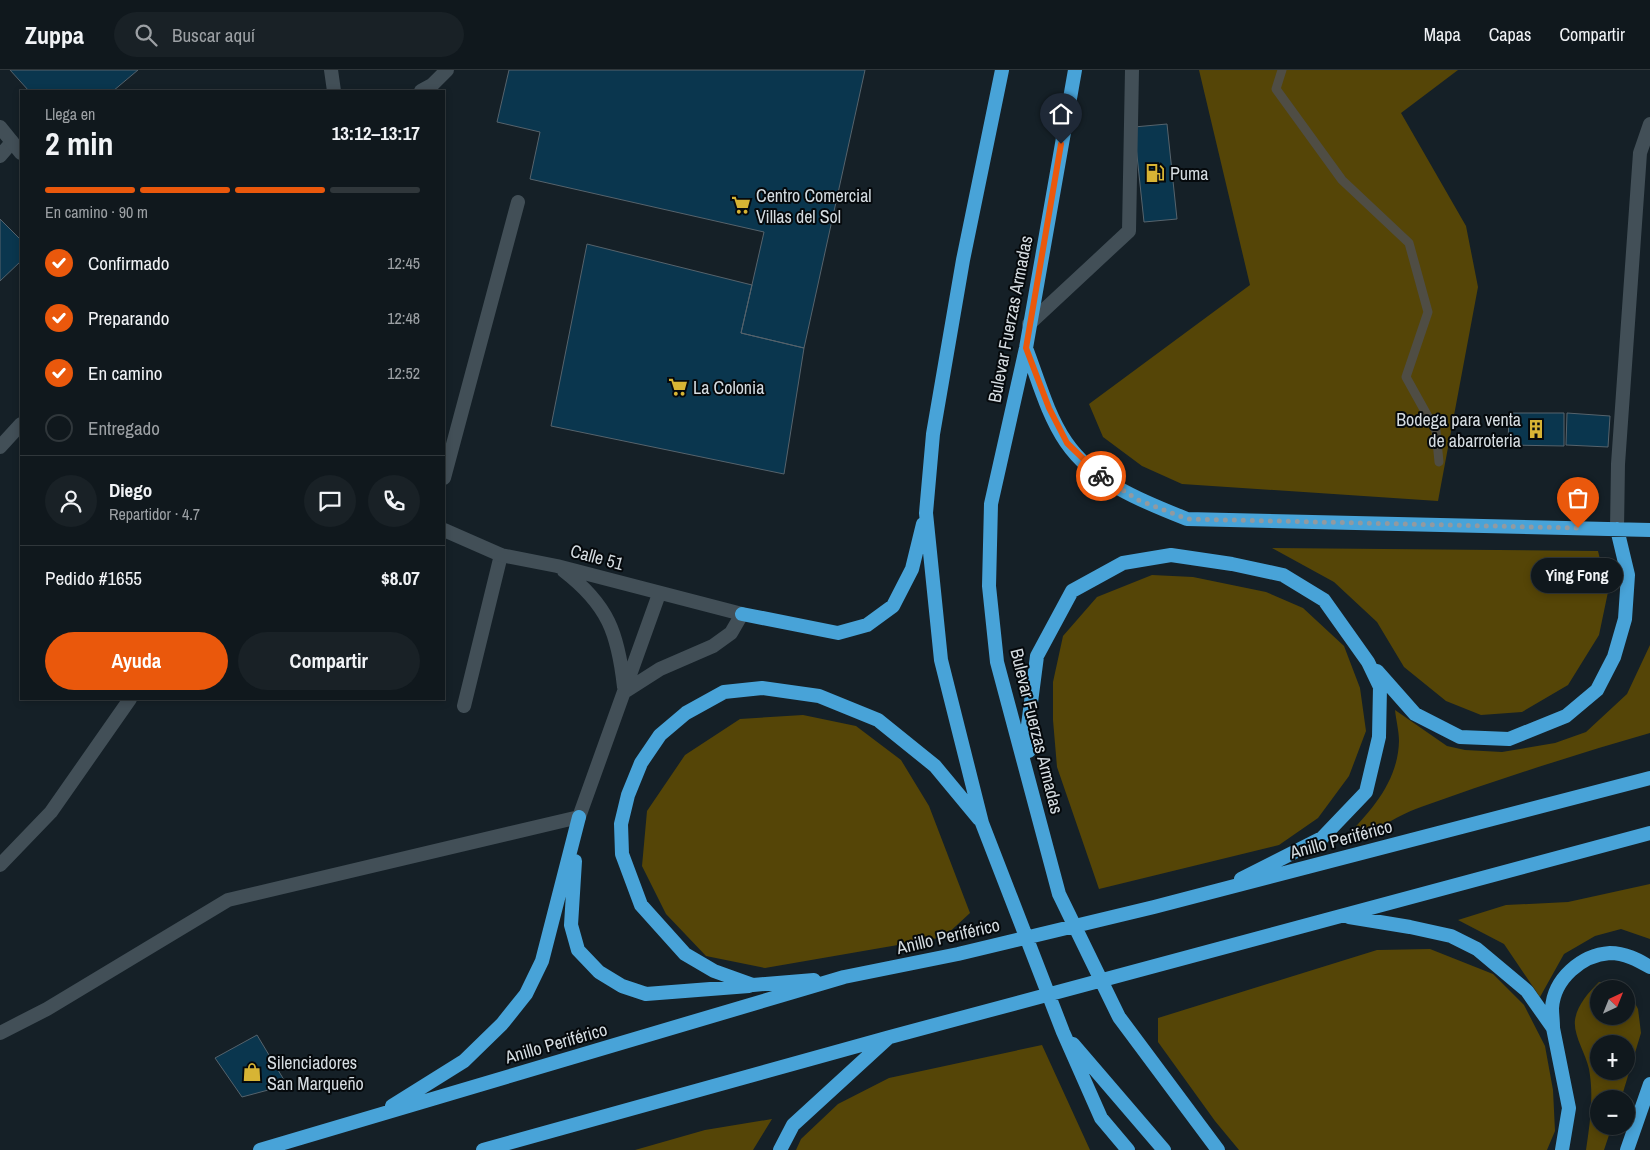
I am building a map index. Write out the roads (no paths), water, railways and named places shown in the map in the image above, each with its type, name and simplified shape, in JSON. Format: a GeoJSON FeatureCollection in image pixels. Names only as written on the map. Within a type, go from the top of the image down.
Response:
{"type":"FeatureCollection","features":[{"type":"Feature","properties":{"kind":"highway"},"geometry":{"type":"LineString","coordinates":[[742,614],[838,633],[867,625],[893,606],[912,570],[926,513],[933,434],[962,260],[1002,70]]}},
{"type":"Feature","properties":{"kind":"highway","name":"Bulevar Fuerzas Armadas"},"geometry":{"type":"LineString","coordinates":[[1075,70],[1026,348],[991,504],[988,586],[997,662],[1038,809],[1059,894],[1119,1018],[1218,1150]]}},
{"type":"Feature","properties":{"kind":"highway"},"geometry":{"type":"LineString","coordinates":[[1026,348],[1049,408],[1067,443],[1097,474],[1138,500],[1187,519],[1650,530]]}},
{"type":"Feature","properties":{"kind":"highway"},"geometry":{"type":"LineString","coordinates":[[926,513],[941,660],[982,823],[1062,1032],[1115,1150]]}},
{"type":"Feature","properties":{"kind":"highway"},"geometry":{"type":"LineString","coordinates":[[1038,809],[1026,733],[1037,656],[1072,590],[1123,563],[1172,555],[1232,564],[1284,576],[1324,600],[1368,662],[1415,714],[1460,736],[1509,739],[1566,716],[1597,690],[1614,657],[1625,619],[1628,575],[1617,529]]}},
{"type":"Feature","properties":{"kind":"highway"},"geometry":{"type":"LineString","coordinates":[[1215,891],[1322,838],[1366,792],[1379,737],[1380,687],[1368,662]]}},
{"type":"Feature","properties":{"kind":"highway"},"geometry":{"type":"LineString","coordinates":[[752,985],[714,971],[684,954],[642,906],[622,854],[621,824],[628,795],[641,763],[660,735],[686,713],[724,692],[762,688],[819,696],[878,720],[935,766],[982,823]]}},
{"type":"Feature","properties":{"kind":"highway","name":"Anillo Periférico"},"geometry":{"type":"LineString","coordinates":[[260,1150],[844,977],[958,954],[1127,913],[1650,778]]}},
{"type":"Feature","properties":{"kind":"highway"},"geometry":{"type":"LineString","coordinates":[[580,817],[571,897],[571,926],[578,950],[599,972],[622,986],[646,994],[844,977]]}},
{"type":"Feature","properties":{"kind":"highway"},"geometry":{"type":"LineString","coordinates":[[377,1116],[464,1061],[502,1024],[526,994],[542,961],[580,817]]}},
{"type":"Feature","properties":{"kind":"highway"},"geometry":{"type":"LineString","coordinates":[[482,1150],[890,1036],[984,1013],[1650,833]]}},
{"type":"Feature","properties":{"kind":"highway"},"geometry":{"type":"LineString","coordinates":[[1343,916],[1451,936],[1477,949],[1527,991],[1553,1028]]}},
{"type":"Feature","properties":{"kind":"highway"},"geometry":{"type":"LineString","coordinates":[[1562,1150],[1569,1108],[1553,1028],[1552,1007],[1558,986],[1571,969],[1589,958],[1611,953],[1632,957],[1650,967]]}},
{"type":"Feature","properties":{"kind":"highway"},"geometry":{"type":"LineString","coordinates":[[1062,1032],[1164,1150]]}},
{"type":"Feature","properties":{"kind":"highway"},"geometry":{"type":"LineString","coordinates":[[780,1150],[793,1125],[890,1036]]}},
{"type":"Feature","properties":{"kind":"highway"},"geometry":{"type":"LineString","coordinates":[[1627,1150],[1650,1084]]}},
{"type":"Feature","properties":{"kind":"highway"},"geometry":{"type":"LineString","coordinates":[[1101,1118],[1128,1150]]}},
{"type":"Feature","properties":{"kind":"street"},"geometry":{"type":"LineString","coordinates":[[331,70],[334,90]]}},
{"type":"Feature","properties":{"kind":"street"},"geometry":{"type":"LineString","coordinates":[[422,90],[432,85],[447,70]]}},
{"type":"Feature","properties":{"kind":"street"},"geometry":{"type":"LineString","coordinates":[[1029,324],[1129,231],[1132,70]]}},
{"type":"Feature","properties":{"kind":"street"},"geometry":{"type":"LineString","coordinates":[[1617,529],[1618,464],[1640,153],[1650,124]]}},
{"type":"Feature","properties":{"kind":"street"},"geometry":{"type":"LineString","coordinates":[[0,127],[20,152]]}},
{"type":"Feature","properties":{"kind":"street"},"geometry":{"type":"LineString","coordinates":[[0,156],[12,142]]}},
{"type":"Feature","properties":{"kind":"street"},"geometry":{"type":"LineString","coordinates":[[445,474],[518,202]]}},
{"type":"Feature","properties":{"kind":"street"},"geometry":{"type":"LineString","coordinates":[[0,447],[20,425]]}},
{"type":"Feature","properties":{"kind":"street","name":"Calle 51"},"geometry":{"type":"LineString","coordinates":[[445,530],[501,555],[557,566],[742,614]]}},
{"type":"Feature","properties":{"kind":"street"},"geometry":{"type":"LineString","coordinates":[[464,706],[501,555]]}},
{"type":"Feature","properties":{"kind":"street"},"geometry":{"type":"LineString","coordinates":[[557,566],[587,589],[609,620],[621,656],[624,692]]}},
{"type":"Feature","properties":{"kind":"street"},"geometry":{"type":"LineString","coordinates":[[0,1033],[48,1009],[228,900],[580,817],[659,594]]}},
{"type":"Feature","properties":{"kind":"street"},"geometry":{"type":"LineString","coordinates":[[624,692],[660,669],[713,646],[731,633],[742,614]]}},
{"type":"Feature","properties":{"kind":"street"},"geometry":{"type":"LineString","coordinates":[[0,865],[51,812],[129,700]]}},
{"type":"Feature","properties":{"kind":"waterway"},"geometry":{"type":"LineString","coordinates":[[1282,70],[1276,89],[1342,180],[1409,243],[1428,312],[1406,377],[1436,431],[1439,462]]}},
{"type":"Feature","properties":{"kind":"place","name":"Puma"},"geometry":{"type":"Point","coordinates":[1155,173]}},
{"type":"Feature","properties":{"kind":"place","name":"Centro Comercial Villas del Sol"},"geometry":{"type":"Point","coordinates":[741,205]}},
{"type":"Feature","properties":{"kind":"place","name":"La Colonia"},"geometry":{"type":"Point","coordinates":[678,387]}},
{"type":"Feature","properties":{"kind":"place","name":"Bodega para venta de abarroteria"},"geometry":{"type":"Point","coordinates":[1536,429]}},
{"type":"Feature","properties":{"kind":"place","name":"Ying Fong"},"geometry":{"type":"Point","coordinates":[1578,528]}},
{"type":"Feature","properties":{"kind":"place","name":"Silenciadores San Marqueño"},"geometry":{"type":"Point","coordinates":[252,1072]}}]}
